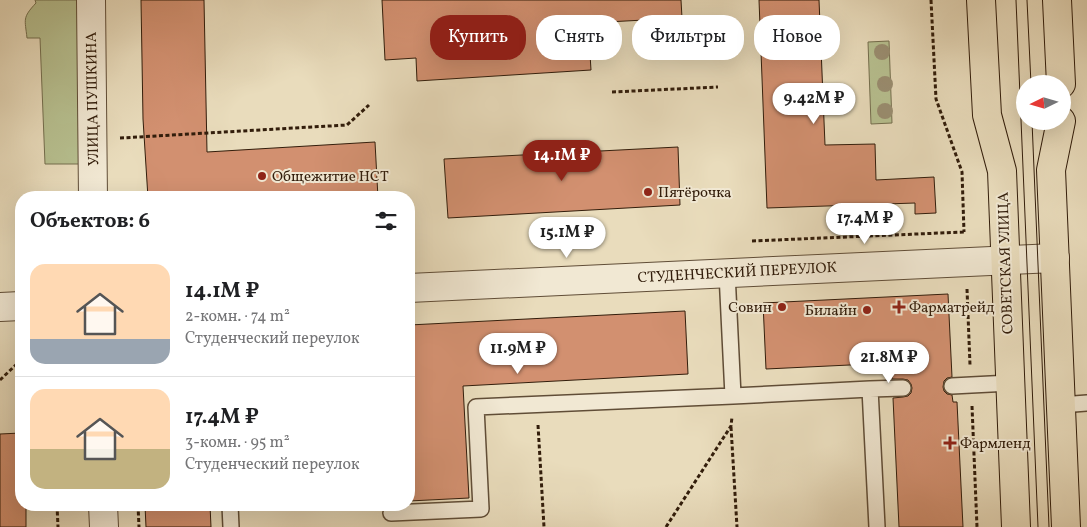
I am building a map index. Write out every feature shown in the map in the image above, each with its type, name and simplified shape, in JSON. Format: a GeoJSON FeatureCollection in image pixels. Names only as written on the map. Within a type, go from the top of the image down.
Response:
{"type":"FeatureCollection","features":[{"type":"Feature","properties":{"kind":"main road","name":"СОВЕТСКАЯ УЛИЦА"},"geometry":{"type":"LineString","coordinates":[[981,0],[987,116],[1002,171],[1016,527]]}},
{"type":"Feature","properties":{"kind":"main road"},"geometry":{"type":"LineString","coordinates":[[1057,0],[1061,75]]}},
{"type":"Feature","properties":{"kind":"main road"},"geometry":{"type":"LineString","coordinates":[[1058,130],[1051,170],[1055,258],[1074,404],[1066,527]]}},
{"type":"Feature","properties":{"kind":"street","name":"УЛИЦА ПУШКИНА"},"geometry":{"type":"LineString","coordinates":[[91,0],[94,191]]}},
{"type":"Feature","properties":{"kind":"street","name":"СТУДЕНЧЕСКИЙ ПЕРЕУЛОК"},"geometry":{"type":"LineString","coordinates":[[415,288],[1055,258]]}},
{"type":"Feature","properties":{"kind":"street"},"geometry":{"type":"LineString","coordinates":[[0,307],[15,306]]}},
{"type":"Feature","properties":{"kind":"street"},"geometry":{"type":"LineString","coordinates":[[103,511],[104,527]]}},
{"type":"Feature","properties":{"kind":"lane"},"geometry":{"type":"LineString","coordinates":[[727,273],[733,396]]}},
{"type":"Feature","properties":{"kind":"lane"},"geometry":{"type":"LineString","coordinates":[[952,386],[1010,383]]}},
{"type":"Feature","properties":{"kind":"lane"},"geometry":{"type":"LineString","coordinates":[[391,515],[481,509],[476,407],[903,388]]}},
{"type":"Feature","properties":{"kind":"lane"},"geometry":{"type":"LineString","coordinates":[[870,389],[877,527]]}},
{"type":"Feature","properties":{"kind":"lane"},"geometry":{"type":"LineString","coordinates":[[230,511],[231,527]]}},
{"type":"Feature","properties":{"kind":"path"},"geometry":{"type":"LineString","coordinates":[[931,0],[936,99],[962,172],[965,262]]}},
{"type":"Feature","properties":{"kind":"path"},"geometry":{"type":"LineString","coordinates":[[612,92],[718,87]]}},
{"type":"Feature","properties":{"kind":"path"},"geometry":{"type":"LineString","coordinates":[[93,140],[347,125],[369,105]]}},
{"type":"Feature","properties":{"kind":"path"},"geometry":{"type":"LineString","coordinates":[[0,380],[15,366]]}},
{"type":"Feature","properties":{"kind":"path"},"geometry":{"type":"LineString","coordinates":[[733,396],[731,426],[736,527]]}},
{"type":"Feature","properties":{"kind":"path"},"geometry":{"type":"LineString","coordinates":[[537,404],[544,527]]}},
{"type":"Feature","properties":{"kind":"path"},"geometry":{"type":"LineString","coordinates":[[666,527],[731,426]]}},
{"type":"Feature","properties":{"kind":"path"},"geometry":{"type":"LineString","coordinates":[[57,511],[58,527]]}},
{"type":"Feature","properties":{"kind":"path"},"geometry":{"type":"LineString","coordinates":[[138,511],[139,527]]}},
{"type":"Feature","properties":{"kind":"green space"},"geometry":{"type":"Polygon","coordinates":[[[35,0],[78,0],[83,164],[45,164],[40,38],[27,38],[25,23],[28,12],[36,3],[35,0]]]}},
{"type":"Feature","properties":{"kind":"green space"},"geometry":{"type":"Polygon","coordinates":[[[889,41],[892,123],[871,124],[868,42],[889,41]]]}},
{"type":"Feature","properties":{"kind":"building"},"geometry":{"type":"Polygon","coordinates":[[[141,0],[204,0],[207,152],[375,142],[378,191],[148,191],[143,119],[141,0]]]}},
{"type":"Feature","properties":{"kind":"building"},"geometry":{"type":"Polygon","coordinates":[[[382,0],[681,0],[682,15],[632,15],[632,21],[622,21],[622,15],[536,15],[536,60],[590,60],[591,70],[417,81],[416,58],[385,60],[382,0]]]}},
{"type":"Feature","properties":{"kind":"building"},"geometry":{"type":"Polygon","coordinates":[[[759,0],[819,0],[820,15],[760,15],[759,0]]]}},
{"type":"Feature","properties":{"kind":"building"},"geometry":{"type":"Polygon","coordinates":[[[761,60],[821,60],[825,145],[875,144],[876,180],[934,177],[936,213],[915,214],[915,203],[767,208],[761,60]]]}},
{"type":"Feature","properties":{"kind":"building"},"geometry":{"type":"Polygon","coordinates":[[[678,147],[680,205],[448,218],[444,159],[678,147]]]}},
{"type":"Feature","properties":{"kind":"building"},"geometry":{"type":"Polygon","coordinates":[[[948,294],[952,377],[944,381],[943,387],[947,394],[952,395],[953,402],[957,402],[963,527],[899,527],[893,398],[908,396],[911,393],[911,384],[908,380],[892,379],[891,363],[766,369],[763,303],[948,294]]]}},
{"type":"Feature","properties":{"kind":"building"},"geometry":{"type":"Polygon","coordinates":[[[685,311],[688,374],[463,386],[469,498],[415,501],[415,325],[685,311]]]}},
{"type":"Feature","properties":{"kind":"building"},"geometry":{"type":"Polygon","coordinates":[[[15,433],[15,511],[26,511],[26,527],[0,527],[0,434],[15,433]]]}},
{"type":"Feature","properties":{"kind":"building"},"geometry":{"type":"Polygon","coordinates":[[[145,511],[210,511],[211,527],[146,527],[145,511]]]}},
{"type":"Feature","properties":{"kind":"tram line"},"geometry":{"type":"LineString","coordinates":[[1016,0],[1038,527]]}},
{"type":"Feature","properties":{"kind":"tram line"},"geometry":{"type":"LineString","coordinates":[[1027,0],[1031,75]]}},
{"type":"Feature","properties":{"kind":"tram line"},"geometry":{"type":"LineString","coordinates":[[1032,130],[1049,527]]}},
{"type":"Feature","properties":{"kind":"place","name":"Общежитие НСТ"},"geometry":{"type":"Point","coordinates":[262,176]}},
{"type":"Feature","properties":{"kind":"place","name":"Пятёрочка"},"geometry":{"type":"Point","coordinates":[648,192]}},
{"type":"Feature","properties":{"kind":"place","name":"Совин"},"geometry":{"type":"Point","coordinates":[782,307]}},
{"type":"Feature","properties":{"kind":"place","name":"Фарматрейд"},"geometry":{"type":"Point","coordinates":[899,307]}},
{"type":"Feature","properties":{"kind":"place","name":"Билайн"},"geometry":{"type":"Point","coordinates":[867,310]}},
{"type":"Feature","properties":{"kind":"place","name":"Фармленд"},"geometry":{"type":"Point","coordinates":[950,443]}}]}
